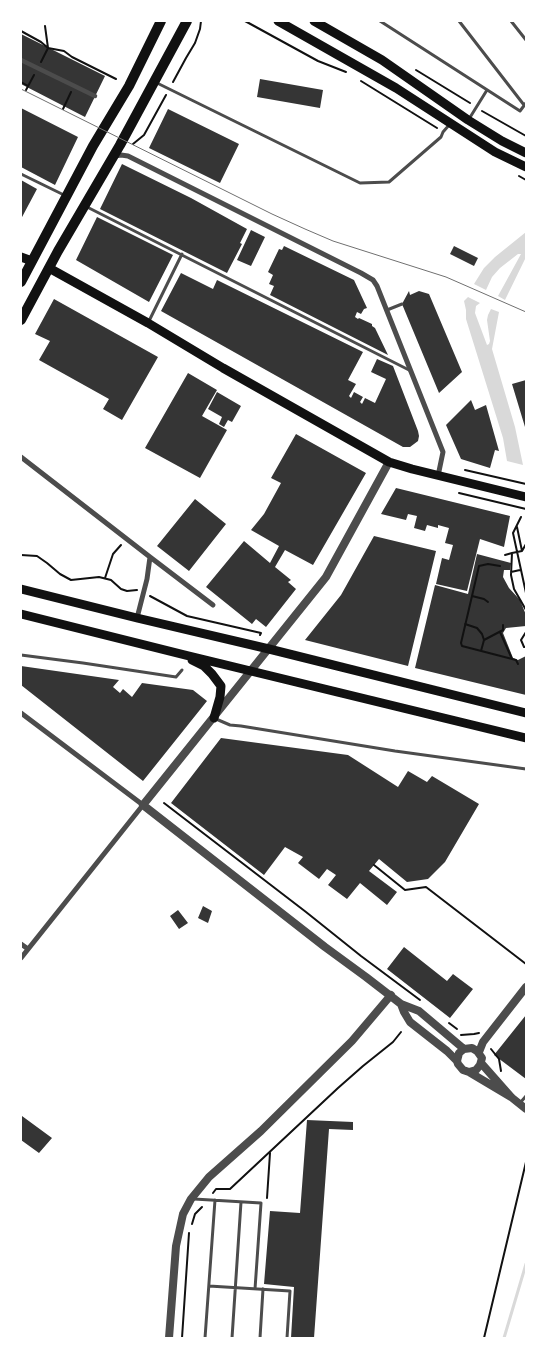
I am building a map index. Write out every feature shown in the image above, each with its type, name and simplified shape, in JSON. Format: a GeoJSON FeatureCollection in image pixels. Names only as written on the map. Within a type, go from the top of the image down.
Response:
{"type":"FeatureCollection","features":[{"type":"Feature","properties":{"kind":"highway"},"geometry":{"type":"LineString","coordinates":[[21,282],[93,146],[130,86],[161,21]]}},
{"type":"Feature","properties":{"kind":"highway"},"geometry":{"type":"LineString","coordinates":[[21,320],[187,21]]}},
{"type":"Feature","properties":{"kind":"highway"},"geometry":{"type":"LineString","coordinates":[[32,261],[49,268]]}},
{"type":"Feature","properties":{"kind":"main road"},"geometry":{"type":"LineString","coordinates":[[278,21],[396,88],[495,152],[526,168]]}},
{"type":"Feature","properties":{"kind":"main road"},"geometry":{"type":"LineString","coordinates":[[314,21],[382,60],[468,120],[526,153]]}},
{"type":"Feature","properties":{"kind":"main road"},"geometry":{"type":"LineString","coordinates":[[21,257],[32,261]]}},
{"type":"Feature","properties":{"kind":"main road"},"geometry":{"type":"LineString","coordinates":[[49,268],[389,462],[526,497]]}},
{"type":"Feature","properties":{"kind":"main road"},"geometry":{"type":"LineString","coordinates":[[21,589],[526,713]]}},
{"type":"Feature","properties":{"kind":"main road"},"geometry":{"type":"LineString","coordinates":[[21,614],[526,738]]}},
{"type":"Feature","properties":{"kind":"main road"},"geometry":{"type":"LineString","coordinates":[[185,655],[204,666],[221,686],[214,718]]}},
{"type":"Feature","properties":{"kind":"street"},"geometry":{"type":"LineString","coordinates":[[21,60],[95,96]]}},
{"type":"Feature","properties":{"kind":"street"},"geometry":{"type":"LineString","coordinates":[[112,157],[128,156],[361,272],[373,280],[387,310],[443,452],[438,476]]}},
{"type":"Feature","properties":{"kind":"street"},"geometry":{"type":"LineString","coordinates":[[21,457],[213,605]]}},
{"type":"Feature","properties":{"kind":"street"},"geometry":{"type":"LineString","coordinates":[[21,958],[326,577],[389,462]]}},
{"type":"Feature","properties":{"kind":"street"},"geometry":{"type":"LineString","coordinates":[[137,618],[147,579],[150,557]]}},
{"type":"Feature","properties":{"kind":"street"},"geometry":{"type":"LineString","coordinates":[[21,713],[143,805],[324,947],[402,1004],[419,1011],[464,1049]]}},
{"type":"Feature","properties":{"kind":"street"},"geometry":{"type":"LineString","coordinates":[[21,944],[28,949]]}},
{"type":"Feature","properties":{"kind":"street"},"geometry":{"type":"LineString","coordinates":[[479,1052],[483,1042],[526,987]]}},
{"type":"Feature","properties":{"kind":"street"},"geometry":{"type":"LineString","coordinates":[[169,1338],[177,1240],[183,1214],[191,1199],[209,1177],[261,1131],[352,1041],[391,995]]}},
{"type":"Feature","properties":{"kind":"street"},"geometry":{"type":"LineString","coordinates":[[402,1004],[410,1022],[457,1061],[463,1070],[512,1097]]}},
{"type":"Feature","properties":{"kind":"street"},"geometry":{"type":"LineString","coordinates":[[457,1061],[459,1053],[464,1049],[472,1048],[479,1052],[481,1063],[478,1069],[469,1072]]}},
{"type":"Feature","properties":{"kind":"street"},"geometry":{"type":"LineString","coordinates":[[481,1063],[522,1106]]}},
{"type":"Feature","properties":{"kind":"lane"},"geometry":{"type":"LineString","coordinates":[[380,21],[520,111],[525,104],[459,21]]}},
{"type":"Feature","properties":{"kind":"lane"},"geometry":{"type":"LineString","coordinates":[[511,21],[526,40]]}},
{"type":"Feature","properties":{"kind":"lane"},"geometry":{"type":"LineString","coordinates":[[154,82],[360,183],[389,182],[441,137],[450,124]]}},
{"type":"Feature","properties":{"kind":"lane"},"geometry":{"type":"LineString","coordinates":[[468,120],[487,90]]}},
{"type":"Feature","properties":{"kind":"lane"},"geometry":{"type":"LineString","coordinates":[[21,174],[67,196]]}},
{"type":"Feature","properties":{"kind":"lane"},"geometry":{"type":"LineString","coordinates":[[84,205],[411,370]]}},
{"type":"Feature","properties":{"kind":"lane"},"geometry":{"type":"LineString","coordinates":[[148,323],[182,254]]}},
{"type":"Feature","properties":{"kind":"lane"},"geometry":{"type":"LineString","coordinates":[[387,310],[402,304]]}},
{"type":"Feature","properties":{"kind":"lane"},"geometry":{"type":"LineString","coordinates":[[21,655],[176,678],[182,670]]}},
{"type":"Feature","properties":{"kind":"lane"},"geometry":{"type":"LineString","coordinates":[[214,718],[230,725],[526,769]]}},
{"type":"Feature","properties":{"kind":"lane"},"geometry":{"type":"LineString","coordinates":[[522,1106],[526,1096]]}},
{"type":"Feature","properties":{"kind":"lane"},"geometry":{"type":"LineString","coordinates":[[191,1199],[261,1203],[256,1289]]}},
{"type":"Feature","properties":{"kind":"lane"},"geometry":{"type":"LineString","coordinates":[[205,1338],[215,1200]]}},
{"type":"Feature","properties":{"kind":"lane"},"geometry":{"type":"LineString","coordinates":[[232,1338],[241,1202]]}},
{"type":"Feature","properties":{"kind":"lane"},"geometry":{"type":"LineString","coordinates":[[209,1286],[290,1291],[287,1338]]}},
{"type":"Feature","properties":{"kind":"lane"},"geometry":{"type":"LineString","coordinates":[[260,1338],[263,1289]]}},
{"type":"Feature","properties":{"kind":"path"},"geometry":{"type":"LineString","coordinates":[[173,83],[195,43],[201,21]]}},
{"type":"Feature","properties":{"kind":"path"},"geometry":{"type":"LineString","coordinates":[[245,21],[318,61],[349,74]]}},
{"type":"Feature","properties":{"kind":"path"},"geometry":{"type":"LineString","coordinates":[[26,90],[48,48],[45,26]]}},
{"type":"Feature","properties":{"kind":"path"},"geometry":{"type":"LineString","coordinates":[[21,31],[48,48],[64,51],[116,80]]}},
{"type":"Feature","properties":{"kind":"path"},"geometry":{"type":"LineString","coordinates":[[413,68],[526,136]]}},
{"type":"Feature","properties":{"kind":"path"},"geometry":{"type":"LineString","coordinates":[[357,78],[443,132]]}},
{"type":"Feature","properties":{"kind":"path"},"geometry":{"type":"LineString","coordinates":[[21,82],[28,86]]}},
{"type":"Feature","properties":{"kind":"path"},"geometry":{"type":"LineString","coordinates":[[63,109],[74,86]]}},
{"type":"Feature","properties":{"kind":"path"},"geometry":{"type":"LineString","coordinates":[[135,143],[144,135],[166,96]]}},
{"type":"Feature","properties":{"kind":"path"},"geometry":{"type":"LineString","coordinates":[[518,175],[526,180]]}},
{"type":"Feature","properties":{"kind":"path"},"geometry":{"type":"LineString","coordinates":[[465,470],[526,484]]}},
{"type":"Feature","properties":{"kind":"path"},"geometry":{"type":"LineString","coordinates":[[459,493],[526,509]]}},
{"type":"Feature","properties":{"kind":"path"},"geometry":{"type":"LineString","coordinates":[[521,516],[513,533],[526,593]]}},
{"type":"Feature","properties":{"kind":"path"},"geometry":{"type":"LineString","coordinates":[[516,526],[522,551]]}},
{"type":"Feature","properties":{"kind":"path"},"geometry":{"type":"LineString","coordinates":[[105,578],[113,554],[126,538]]}},
{"type":"Feature","properties":{"kind":"path"},"geometry":{"type":"LineString","coordinates":[[522,551],[526,544]]}},
{"type":"Feature","properties":{"kind":"path"},"geometry":{"type":"LineString","coordinates":[[505,555],[522,551]]}},
{"type":"Feature","properties":{"kind":"path"},"geometry":{"type":"LineString","coordinates":[[512,553],[511,572],[514,589],[526,610]]}},
{"type":"Feature","properties":{"kind":"path"},"geometry":{"type":"LineString","coordinates":[[500,566],[488,564],[479,566],[461,642],[462,646],[516,660],[518,664]]}},
{"type":"Feature","properties":{"kind":"path"},"geometry":{"type":"LineString","coordinates":[[511,572],[520,570]]}},
{"type":"Feature","properties":{"kind":"path"},"geometry":{"type":"LineString","coordinates":[[472,596],[488,602]]}},
{"type":"Feature","properties":{"kind":"path"},"geometry":{"type":"LineString","coordinates":[[465,624],[477,628],[482,634],[484,640],[481,651]]}},
{"type":"Feature","properties":{"kind":"path"},"geometry":{"type":"LineString","coordinates":[[484,640],[503,630],[503,626]]}},
{"type":"Feature","properties":{"kind":"path"},"geometry":{"type":"LineString","coordinates":[[500,632],[512,659]]}},
{"type":"Feature","properties":{"kind":"path"},"geometry":{"type":"LineString","coordinates":[[526,632],[521,640],[526,648]]}},
{"type":"Feature","properties":{"kind":"path"},"geometry":{"type":"LineString","coordinates":[[164,803],[411,993]]}},
{"type":"Feature","properties":{"kind":"path"},"geometry":{"type":"LineString","coordinates":[[374,865],[405,890],[426,887],[526,964]]}},
{"type":"Feature","properties":{"kind":"path"},"geometry":{"type":"LineString","coordinates":[[182,1338],[190,1231],[195,1214],[216,1189],[230,1190],[338,1088],[393,1042],[401,1032]]}},
{"type":"Feature","properties":{"kind":"path"},"geometry":{"type":"LineString","coordinates":[[493,1050],[499,1059],[501,1072]]}},
{"type":"Feature","properties":{"kind":"path"},"geometry":{"type":"LineString","coordinates":[[267,1199],[270,1153]]}},
{"type":"Feature","properties":{"kind":"path"},"geometry":{"type":"LineString","coordinates":[[484,1338],[526,1162]]}},
{"type":"Feature","properties":{"kind":"shaded area"},"geometry":{"type":"Polygon","coordinates":[[[526,232],[526,257],[505,300],[498,296],[521,254],[518,254],[500,268],[492,277],[486,290],[474,284],[484,268],[495,257],[526,232]]]}},
{"type":"Feature","properties":{"kind":"shaded area"},"geometry":{"type":"Polygon","coordinates":[[[468,297],[480,303],[476,306],[475,313],[487,345],[490,341],[488,315],[491,309],[499,312],[492,349],[515,427],[523,465],[507,461],[503,438],[466,319],[464,301],[468,297]]]}},
{"type":"Feature","properties":{"kind":"building"},"geometry":{"type":"Polygon","coordinates":[[[21,34],[105,76],[85,117],[21,84],[21,34]]]}},
{"type":"Feature","properties":{"kind":"building"},"geometry":{"type":"Polygon","coordinates":[[[260,79],[323,90],[320,108],[257,97],[260,79]]]}},
{"type":"Feature","properties":{"kind":"building"},"geometry":{"type":"Polygon","coordinates":[[[21,108],[78,137],[55,185],[21,167],[21,108]]]}},
{"type":"Feature","properties":{"kind":"building"},"geometry":{"type":"Polygon","coordinates":[[[168,109],[239,144],[220,183],[149,148],[168,109]]]}},
{"type":"Feature","properties":{"kind":"building"},"geometry":{"type":"Polygon","coordinates":[[[122,164],[191,198],[247,229],[240,243],[242,244],[227,273],[100,209],[122,164]]]}},
{"type":"Feature","properties":{"kind":"building"},"geometry":{"type":"Polygon","coordinates":[[[21,180],[37,189],[21,219],[21,180]]]}},
{"type":"Feature","properties":{"kind":"building"},"geometry":{"type":"Polygon","coordinates":[[[97,217],[173,255],[149,302],[76,260],[97,217]]]}},
{"type":"Feature","properties":{"kind":"building"},"geometry":{"type":"Polygon","coordinates":[[[251,230],[265,237],[251,266],[237,260],[251,230]]]}},
{"type":"Feature","properties":{"kind":"building"},"geometry":{"type":"Polygon","coordinates":[[[284,246],[354,280],[367,308],[361,314],[357,312],[355,317],[372,324],[388,355],[270,295],[274,286],[269,284],[273,275],[268,272],[279,249],[282,250],[284,246]]]}},
{"type":"Feature","properties":{"kind":"building"},"geometry":{"type":"Polygon","coordinates":[[[454,246],[478,258],[474,266],[450,254],[454,246]]]}},
{"type":"Feature","properties":{"kind":"building"},"geometry":{"type":"Polygon","coordinates":[[[181,273],[213,289],[217,280],[363,352],[348,380],[356,384],[349,396],[351,398],[354,392],[363,397],[360,402],[362,404],[365,398],[375,403],[386,379],[371,372],[377,359],[393,366],[418,431],[418,441],[410,447],[403,447],[161,311],[181,273]]]}},
{"type":"Feature","properties":{"kind":"building"},"geometry":{"type":"Polygon","coordinates":[[[409,291],[410,295],[419,291],[429,294],[462,372],[439,393],[402,304],[409,291]]]}},
{"type":"Feature","properties":{"kind":"building"},"geometry":{"type":"Polygon","coordinates":[[[54,299],[158,357],[122,420],[103,409],[109,399],[39,360],[50,341],[35,334],[54,299]]]}},
{"type":"Feature","properties":{"kind":"building"},"geometry":{"type":"Polygon","coordinates":[[[188,373],[217,390],[202,416],[227,430],[200,478],[145,448],[188,373]]]}},
{"type":"Feature","properties":{"kind":"building"},"geometry":{"type":"Polygon","coordinates":[[[526,380],[526,427],[525,427],[512,384],[526,380]]]}},
{"type":"Feature","properties":{"kind":"building"},"geometry":{"type":"Polygon","coordinates":[[[217,392],[241,406],[232,422],[228,420],[224,427],[219,424],[222,417],[208,409],[217,392]]]}},
{"type":"Feature","properties":{"kind":"building"},"geometry":{"type":"Polygon","coordinates":[[[471,400],[475,410],[486,405],[499,451],[495,450],[490,468],[461,459],[446,425],[471,400]]]}},
{"type":"Feature","properties":{"kind":"building"},"geometry":{"type":"Polygon","coordinates":[[[296,434],[366,473],[313,565],[285,550],[275,567],[291,580],[288,582],[296,589],[266,627],[256,619],[252,624],[206,587],[244,541],[270,563],[279,546],[251,530],[264,514],[281,483],[271,478],[296,434]]]}},
{"type":"Feature","properties":{"kind":"building"},"geometry":{"type":"Polygon","coordinates":[[[396,488],[510,516],[504,547],[480,539],[467,591],[436,584],[442,558],[449,560],[453,545],[445,543],[449,528],[427,525],[425,531],[414,528],[417,516],[408,514],[406,520],[381,514],[396,488]]]}},
{"type":"Feature","properties":{"kind":"building"},"geometry":{"type":"Polygon","coordinates":[[[195,499],[226,524],[189,571],[157,546],[195,499]]]}},
{"type":"Feature","properties":{"kind":"building"},"geometry":{"type":"Polygon","coordinates":[[[374,536],[436,551],[408,666],[305,640],[341,595],[374,536]]]}},
{"type":"Feature","properties":{"kind":"building"},"geometry":{"type":"Polygon","coordinates":[[[477,554],[511,563],[510,570],[504,570],[503,577],[509,588],[520,600],[526,615],[526,626],[506,628],[503,633],[513,658],[518,660],[526,656],[526,695],[415,668],[435,585],[468,594],[477,554]]]}},
{"type":"Feature","properties":{"kind":"building"},"geometry":{"type":"Polygon","coordinates":[[[21,666],[119,680],[113,687],[120,693],[123,689],[132,697],[142,683],[193,690],[207,701],[143,781],[21,685],[21,666]]]}},
{"type":"Feature","properties":{"kind":"building"},"geometry":{"type":"Polygon","coordinates":[[[221,738],[348,755],[398,787],[408,771],[427,782],[432,776],[479,804],[445,862],[428,879],[407,882],[379,859],[369,871],[397,892],[387,905],[360,883],[347,899],[328,885],[336,875],[327,869],[319,879],[298,863],[303,857],[285,847],[264,875],[171,803],[221,738]]]}},
{"type":"Feature","properties":{"kind":"building"},"geometry":{"type":"Polygon","coordinates":[[[203,906],[212,911],[208,923],[198,918],[203,906]]]}},
{"type":"Feature","properties":{"kind":"building"},"geometry":{"type":"Polygon","coordinates":[[[178,910],[188,923],[179,929],[170,916],[178,910]]]}},
{"type":"Feature","properties":{"kind":"building"},"geometry":{"type":"Polygon","coordinates":[[[404,947],[447,981],[453,974],[473,989],[450,1018],[387,969],[404,947]]]}},
{"type":"Feature","properties":{"kind":"building"},"geometry":{"type":"Polygon","coordinates":[[[526,1015],[526,1079],[494,1055],[526,1015]]]}},
{"type":"Feature","properties":{"kind":"building"},"geometry":{"type":"Polygon","coordinates":[[[22,1116],[52,1138],[39,1153],[21,1140],[22,1116]]]}},
{"type":"Feature","properties":{"kind":"building"},"geometry":{"type":"Polygon","coordinates":[[[307,1120],[353,1122],[353,1130],[329,1129],[314,1338],[291,1338],[294,1287],[264,1284],[270,1211],[300,1213],[307,1120]]]}},
{"type":"Feature","properties":{"kind":"waterway"},"geometry":{"type":"LineString","coordinates":[[504,1338],[526,1264]]}},
{"type":"Feature","properties":{"kind":"tram line"},"geometry":{"type":"LineString","coordinates":[[21,89],[305,229],[333,241],[446,277],[526,312]]}}]}
